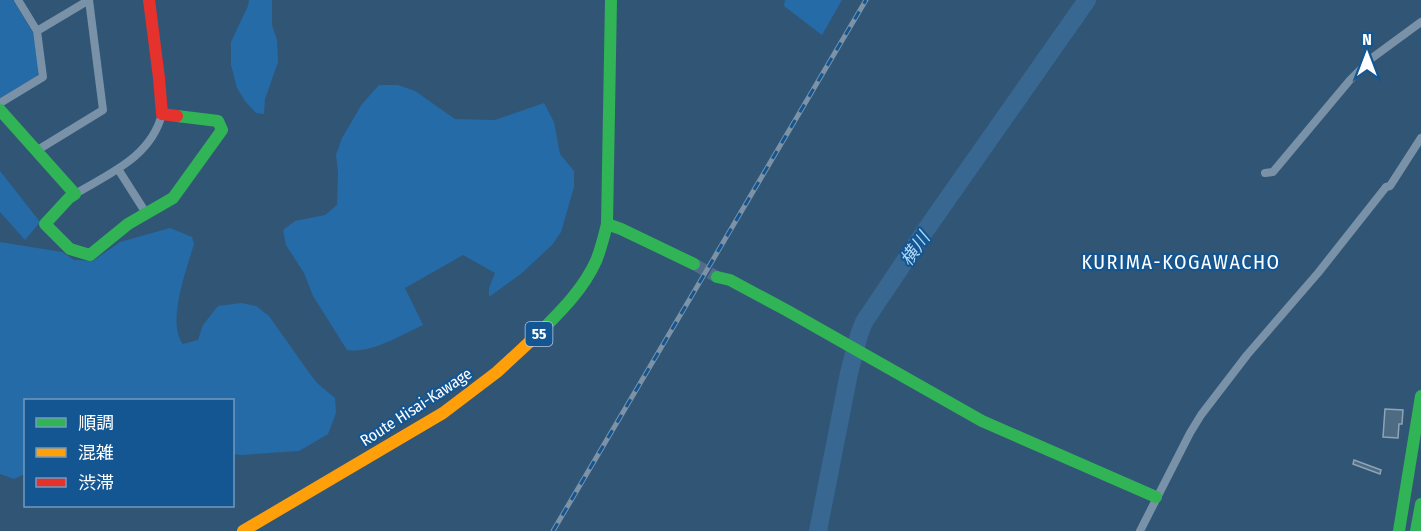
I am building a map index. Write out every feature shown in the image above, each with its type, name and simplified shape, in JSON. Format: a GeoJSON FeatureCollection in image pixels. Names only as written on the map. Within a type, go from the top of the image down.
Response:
{"type":"FeatureCollection","features":[{"type":"Feature","properties":{"kind":"main road"},"geometry":{"type":"LineString","coordinates":[[0,110],[75,194],[45,224],[70,249],[90,255],[128,224],[173,198],[222,130],[218,121],[162,114],[149,0]]}},
{"type":"Feature","properties":{"kind":"main road","name":"Route Hisai-Kawage"},"geometry":{"type":"LineString","coordinates":[[243,531],[470,395],[527,346],[569,303],[581,287],[598,256],[607,224],[611,0]]}},
{"type":"Feature","properties":{"kind":"main road"},"geometry":{"type":"LineString","coordinates":[[607,224],[679,255],[694,264]]}},
{"type":"Feature","properties":{"kind":"main road"},"geometry":{"type":"LineString","coordinates":[[717,277],[730,280],[786,309],[982,421],[1156,497]]}},
{"type":"Feature","properties":{"kind":"main road"},"geometry":{"type":"LineString","coordinates":[[1399,531],[1417,447],[1421,396]]}},
{"type":"Feature","properties":{"kind":"main road"},"geometry":{"type":"LineString","coordinates":[[1416,531],[1421,504]]}},
{"type":"Feature","properties":{"kind":"street"},"geometry":{"type":"LineString","coordinates":[[0,103],[43,77],[37,31],[18,0]]}},
{"type":"Feature","properties":{"kind":"street"},"geometry":{"type":"LineString","coordinates":[[36,151],[103,110],[89,0],[37,31]]}},
{"type":"Feature","properties":{"kind":"street"},"geometry":{"type":"LineString","coordinates":[[1265,173],[1273,172],[1350,80],[1372,58],[1421,22]]}},
{"type":"Feature","properties":{"kind":"street"},"geometry":{"type":"LineString","coordinates":[[75,194],[138,155],[156,132],[162,114]]}},
{"type":"Feature","properties":{"kind":"street"},"geometry":{"type":"LineString","coordinates":[[1140,531],[1201,415],[1247,355],[1318,273],[1386,187],[1390,186],[1421,138]]}},
{"type":"Feature","properties":{"kind":"street"},"geometry":{"type":"LineString","coordinates":[[118,169],[146,213]]}},
{"type":"Feature","properties":{"kind":"shaded area"},"geometry":{"type":"Polygon","coordinates":[[[0,0],[13,0],[33,33],[39,72],[37,76],[0,98],[0,0]]]}},
{"type":"Feature","properties":{"kind":"shaded area"},"geometry":{"type":"Polygon","coordinates":[[[249,0],[272,0],[272,25],[277,40],[278,62],[265,99],[264,114],[256,113],[245,101],[237,88],[231,65],[231,42],[249,0]]]}},
{"type":"Feature","properties":{"kind":"shaded area"},"geometry":{"type":"Polygon","coordinates":[[[785,0],[842,0],[822,35],[784,6],[785,0]]]}},
{"type":"Feature","properties":{"kind":"shaded area"},"geometry":{"type":"Polygon","coordinates":[[[379,85],[398,85],[415,91],[455,119],[495,120],[544,103],[554,122],[560,154],[574,171],[574,187],[561,232],[552,245],[522,273],[489,297],[489,288],[495,273],[463,255],[405,288],[423,325],[376,346],[347,350],[313,296],[304,273],[286,245],[283,230],[295,221],[325,215],[337,205],[336,155],[342,138],[362,104],[379,85]]]}},
{"type":"Feature","properties":{"kind":"shaded area"},"geometry":{"type":"Polygon","coordinates":[[[0,171],[40,222],[25,240],[0,212],[0,171]]]}},
{"type":"Feature","properties":{"kind":"shaded area"},"geometry":{"type":"Polygon","coordinates":[[[170,228],[192,237],[194,244],[177,309],[178,335],[183,344],[198,340],[203,325],[218,306],[241,303],[256,306],[269,316],[318,384],[335,398],[336,413],[328,434],[299,451],[241,455],[234,454],[234,399],[24,399],[24,474],[14,479],[0,474],[0,242],[62,252],[74,260],[93,261],[120,242],[170,228]]]}},
{"type":"Feature","properties":{"kind":"building"},"geometry":{"type":"Polygon","coordinates":[[[1385,409],[1403,410],[1398,438],[1383,437],[1385,409]]]}},
{"type":"Feature","properties":{"kind":"building"},"geometry":{"type":"Polygon","coordinates":[[[1354,460],[1381,470],[1380,474],[1353,464],[1354,460]]]}},
{"type":"Feature","properties":{"kind":"waterway","name":"横川"},"geometry":{"type":"LineString","coordinates":[[818,531],[849,373],[864,322],[1087,0]]}},
{"type":"Feature","properties":{"kind":"tunnel"},"geometry":{"type":"LineString","coordinates":[[694,264],[717,277]]}},
{"type":"Feature","properties":{"kind":"railway"},"geometry":{"type":"LineString","coordinates":[[553,531],[866,0]]}},
{"type":"Feature","properties":{"kind":"traffic: fast"},"geometry":{"type":"LineString","coordinates":[[537,335],[570,301],[591,272],[607,224],[611,0]]}},
{"type":"Feature","properties":{"kind":"traffic: fast"},"geometry":{"type":"LineString","coordinates":[[0,110],[75,194],[45,224],[70,249],[90,255],[128,224],[173,198],[222,130],[218,121],[177,116]]}},
{"type":"Feature","properties":{"kind":"traffic: fast"},"geometry":{"type":"LineString","coordinates":[[607,224],[694,264]]}},
{"type":"Feature","properties":{"kind":"traffic: fast"},"geometry":{"type":"LineString","coordinates":[[717,277],[730,280],[786,310],[982,421],[1156,497]]}},
{"type":"Feature","properties":{"kind":"traffic: fast"},"geometry":{"type":"LineString","coordinates":[[1399,531],[1421,396]]}},
{"type":"Feature","properties":{"kind":"traffic: fast"},"geometry":{"type":"LineString","coordinates":[[1416,531],[1421,504]]}},
{"type":"Feature","properties":{"kind":"traffic: slow"},"geometry":{"type":"LineString","coordinates":[[243,531],[443,413],[497,372],[537,335]]}},
{"type":"Feature","properties":{"kind":"traffic: jam"},"geometry":{"type":"LineString","coordinates":[[149,0],[162,114],[177,116]]}},
{"type":"Feature","properties":{"kind":"district","name":"KURIMA-KOGAWACHO"},"geometry":{"type":"Point","coordinates":[1181,262]}}]}
